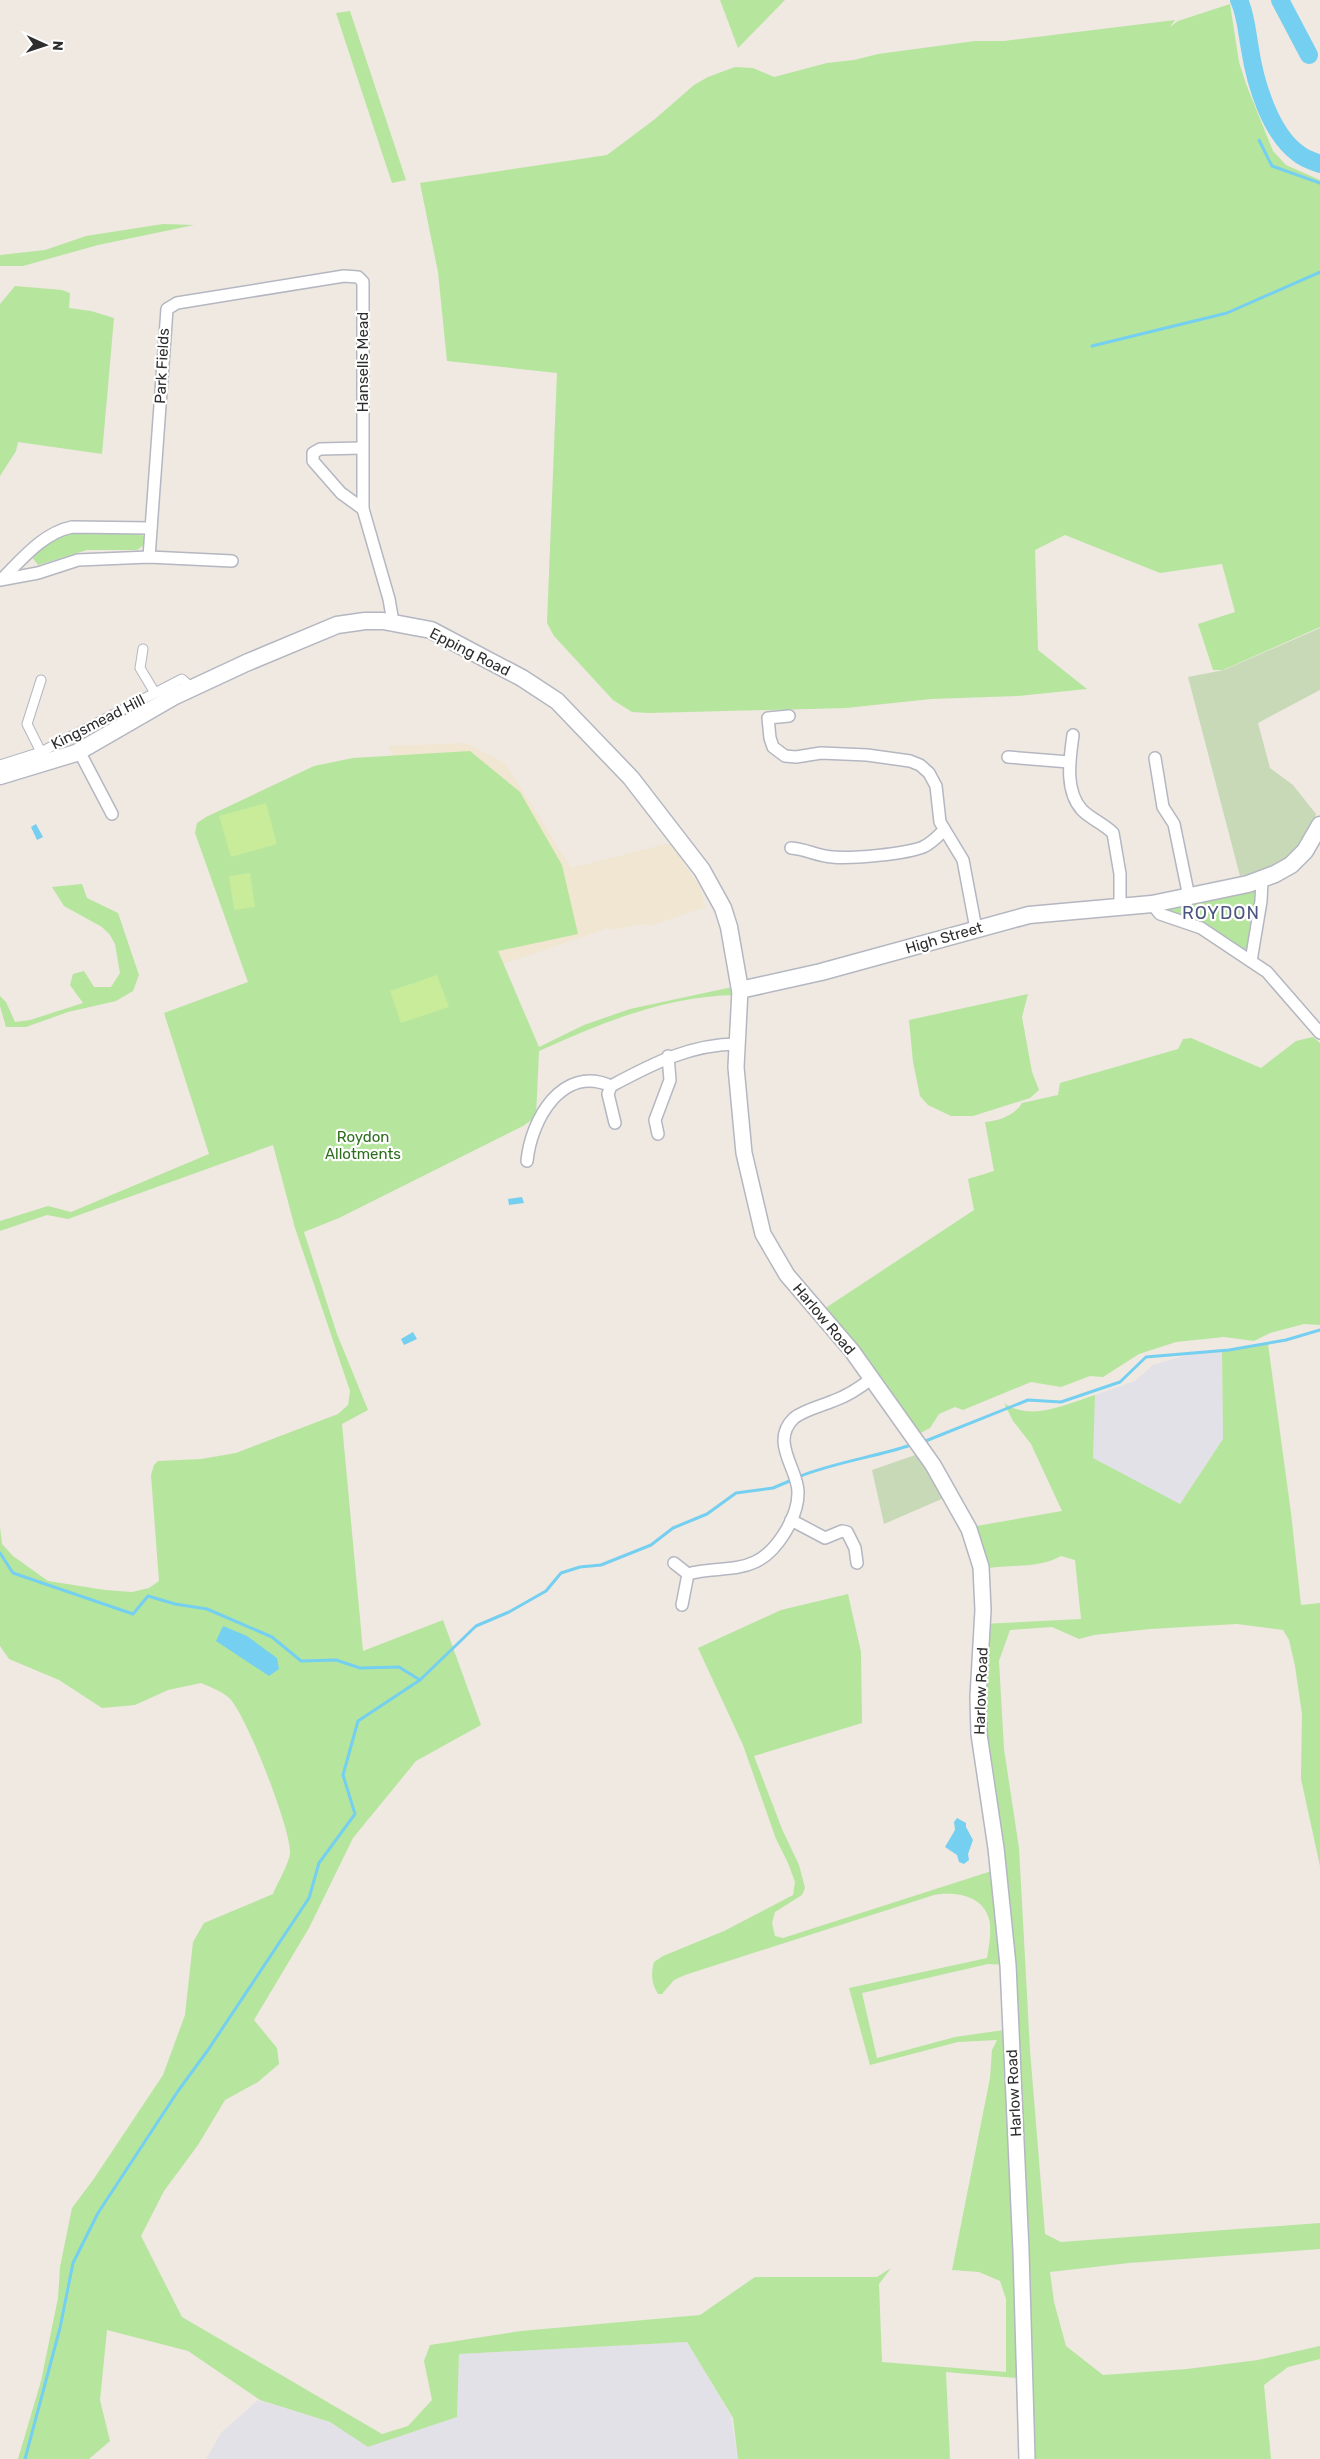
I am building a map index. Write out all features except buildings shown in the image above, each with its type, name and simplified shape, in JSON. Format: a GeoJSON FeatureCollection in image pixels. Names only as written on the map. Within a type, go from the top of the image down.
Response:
{"type":"FeatureCollection","features":[{"type":"Feature","properties":{"kind":"main road","name":"Epping Road"},"geometry":{"type":"LineString","coordinates":[[0,776],[41,765],[79,751],[192,688],[337,625],[365,621],[393,622],[431,630],[522,678],[557,702],[643,792],[713,888],[723,908],[729,927],[740,990]]}},
{"type":"Feature","properties":{"kind":"main road","name":"High Street"},"geometry":{"type":"LineString","coordinates":[[740,990],[821,972],[976,928],[1051,911],[1152,904],[1262,880],[1291,865],[1305,851],[1319,831]]}},
{"type":"Feature","properties":{"kind":"street","name":"Park Fields"},"geometry":{"type":"LineString","coordinates":[[150,558],[167,309],[177,303],[344,276],[358,276]]}},
{"type":"Feature","properties":{"kind":"street","name":"Hansells Mead"},"geometry":{"type":"LineString","coordinates":[[358,276],[363,282],[363,509],[389,599],[393,622]]}},
{"type":"Feature","properties":{"kind":"street"},"geometry":{"type":"LineString","coordinates":[[362,448],[320,449],[313,452],[313,461],[341,493],[363,509]]}},
{"type":"Feature","properties":{"kind":"street"},"geometry":{"type":"LineString","coordinates":[[1,579],[50,535],[72,527],[151,528]]}},
{"type":"Feature","properties":{"kind":"street"},"geometry":{"type":"LineString","coordinates":[[27,554],[31,564],[38,572]]}},
{"type":"Feature","properties":{"kind":"street"},"geometry":{"type":"LineString","coordinates":[[1,579],[38,572],[78,560],[150,558],[232,561]]}},
{"type":"Feature","properties":{"kind":"street","name":"Kingsmead Hill"},"geometry":{"type":"LineString","coordinates":[[143,649],[140,668],[155,693]]}},
{"type":"Feature","properties":{"kind":"street","name":"Kingsmead Hill"},"geometry":{"type":"LineString","coordinates":[[0,765],[41,752],[182,679],[192,688]]}},
{"type":"Feature","properties":{"kind":"street","name":"Kingsmead Hill"},"geometry":{"type":"LineString","coordinates":[[41,680],[27,724],[41,752]]}},
{"type":"Feature","properties":{"kind":"street"},"geometry":{"type":"LineString","coordinates":[[789,716],[768,718],[770,738],[774,747],[785,756],[796,757],[821,753],[867,755],[920,765],[929,773],[936,786],[940,822],[963,860],[976,928]]}},
{"type":"Feature","properties":{"kind":"street"},"geometry":{"type":"LineString","coordinates":[[1073,735],[1069,762],[1071,783],[1081,809],[1113,833],[1120,874],[1120,907]]}},
{"type":"Feature","properties":{"kind":"street"},"geometry":{"type":"LineString","coordinates":[[79,751],[112,814]]}},
{"type":"Feature","properties":{"kind":"street"},"geometry":{"type":"LineString","coordinates":[[1008,757],[1069,762]]}},
{"type":"Feature","properties":{"kind":"street"},"geometry":{"type":"LineString","coordinates":[[1155,758],[1163,807],[1174,824],[1189,897]]}},
{"type":"Feature","properties":{"kind":"street"},"geometry":{"type":"LineString","coordinates":[[791,848],[808,849],[821,856],[834,858],[895,853],[922,847],[932,842],[944,830]]}},
{"type":"Feature","properties":{"kind":"street"},"geometry":{"type":"LineString","coordinates":[[1251,961],[1261,901],[1262,880]]}},
{"type":"Feature","properties":{"kind":"street"},"geometry":{"type":"LineString","coordinates":[[1152,904],[1160,914],[1201,928],[1267,972],[1320,1033]]}},
{"type":"Feature","properties":{"kind":"street","name":"Harlow Road"},"geometry":{"type":"LineString","coordinates":[[740,990],[737,1081],[744,1153],[763,1234],[787,1275],[872,1378],[933,1465],[969,1528],[982,1572],[983,1624],[979,1674],[979,1734],[996,1848],[1008,1967],[1021,2251],[1027,2459]]}},
{"type":"Feature","properties":{"kind":"street"},"geometry":{"type":"LineString","coordinates":[[614,1123],[608,1094],[611,1086],[668,1056],[709,1046],[738,1044]]}},
{"type":"Feature","properties":{"kind":"street"},"geometry":{"type":"LineString","coordinates":[[658,1134],[655,1120],[670,1080],[668,1056]]}},
{"type":"Feature","properties":{"kind":"street"},"geometry":{"type":"LineString","coordinates":[[527,1161],[528,1145],[541,1112],[565,1088],[578,1083],[594,1081],[611,1086]]}},
{"type":"Feature","properties":{"kind":"street"},"geometry":{"type":"LineString","coordinates":[[688,1574],[705,1569],[743,1566],[757,1561],[772,1549],[795,1510],[798,1493],[796,1477],[787,1461],[784,1446],[786,1432],[794,1418],[836,1400],[872,1378]]}},
{"type":"Feature","properties":{"kind":"street"},"geometry":{"type":"LineString","coordinates":[[790,1520],[825,1538],[842,1531],[847,1532],[855,1548],[857,1563]]}},
{"type":"Feature","properties":{"kind":"street"},"geometry":{"type":"LineString","coordinates":[[674,1563],[688,1574]]}},
{"type":"Feature","properties":{"kind":"street"},"geometry":{"type":"LineString","coordinates":[[682,1605],[688,1574]]}},
{"type":"Feature","properties":{"kind":"shaded area"},"geometry":{"type":"Polygon","coordinates":[[[466,743],[505,763],[571,868],[670,843],[700,887],[705,907],[650,926],[649,924],[637,925],[610,930],[609,928],[497,966],[463,901],[388,746],[466,743]]]}},
{"type":"Feature","properties":{"kind":"shaded area"},"geometry":{"type":"Polygon","coordinates":[[[1222,1350],[1223,1439],[1180,1504],[1092,1458],[1095,1395],[1135,1381],[1153,1365],[1190,1354],[1222,1350]]]}},
{"type":"Feature","properties":{"kind":"shaded area"},"geometry":{"type":"Polygon","coordinates":[[[687,2342],[731,2416],[738,2459],[206,2459],[221,2433],[258,2400],[330,2422],[368,2447],[457,2417],[459,2354],[687,2342]]]}},
{"type":"Feature","properties":{"kind":"green space"},"geometry":{"type":"Polygon","coordinates":[[[720,0],[785,0],[738,48],[720,0]]]}},
{"type":"Feature","properties":{"kind":"green space"},"geometry":{"type":"Polygon","coordinates":[[[1230,4],[1239,62],[1273,151],[1286,165],[1320,180],[1320,627],[1223,670],[1213,670],[1198,624],[1235,612],[1222,564],[1160,573],[1065,535],[1035,550],[1038,650],[1087,689],[1018,696],[931,699],[846,708],[649,713],[632,712],[613,700],[554,636],[547,623],[557,373],[447,361],[438,272],[420,183],[607,155],[655,119],[694,85],[708,77],[735,67],[753,68],[774,77],[827,63],[975,41],[1004,41],[1175,20],[1170,27],[1178,21],[1230,4]]]}},
{"type":"Feature","properties":{"kind":"green space"},"geometry":{"type":"Polygon","coordinates":[[[350,11],[406,180],[392,183],[336,13],[350,11]]]}},
{"type":"Feature","properties":{"kind":"green space"},"geometry":{"type":"Polygon","coordinates":[[[163,224],[194,225],[98,245],[23,266],[0,266],[0,255],[45,250],[86,236],[163,224]]]}},
{"type":"Feature","properties":{"kind":"green space"},"geometry":{"type":"Polygon","coordinates":[[[15,286],[62,290],[70,293],[69,308],[91,311],[114,318],[102,454],[18,442],[16,451],[0,476],[0,304],[15,286]]]}},
{"type":"Feature","properties":{"kind":"green space"},"geometry":{"type":"Polygon","coordinates":[[[60,529],[140,532],[145,539],[144,545],[137,550],[87,550],[38,565],[31,556],[60,529]]]}},
{"type":"Feature","properties":{"kind":"green space"},"geometry":{"type":"Polygon","coordinates":[[[1320,628],[1320,690],[1258,723],[1270,768],[1293,785],[1316,814],[1305,839],[1288,857],[1267,869],[1240,876],[1188,677],[1224,670],[1320,628]]]}},
{"type":"Feature","properties":{"kind":"green space","name":"Roydon Allotments"},"geometry":{"type":"Polygon","coordinates":[[[470,751],[520,792],[562,865],[578,934],[498,951],[539,1047],[584,1025],[630,1009],[737,986],[737,995],[685,1000],[635,1012],[539,1051],[536,1117],[523,1126],[339,1218],[304,1232],[337,1334],[368,1410],[342,1424],[363,1651],[443,1620],[481,1725],[416,1761],[353,1838],[309,1928],[254,2020],[277,2048],[279,2064],[258,2082],[225,2100],[198,2145],[164,2191],[141,2236],[182,2317],[382,2434],[408,2426],[432,2400],[424,2361],[430,2345],[521,2331],[700,2315],[755,2277],[877,2277],[891,2268],[879,2284],[882,2362],[1006,2372],[1006,2299],[1000,2281],[979,2272],[952,2270],[990,2078],[992,2050],[997,2040],[958,2042],[870,2065],[849,1988],[987,1958],[990,1924],[986,1911],[981,1905],[967,1896],[934,1895],[685,1975],[674,1980],[662,1994],[658,1994],[654,1986],[652,1974],[654,1962],[663,1956],[724,1931],[793,1895],[795,1882],[776,1839],[743,1745],[698,1648],[781,1610],[848,1594],[861,1652],[862,1723],[754,1756],[782,1829],[799,1865],[805,1888],[802,1895],[775,1912],[772,1923],[775,1936],[783,1938],[998,1869],[979,1734],[983,1624],[1081,1619],[1075,1560],[1061,1556],[1034,1565],[984,1569],[971,1527],[1062,1511],[1031,1444],[1013,1421],[1004,1403],[1026,1411],[1049,1410],[1095,1395],[1093,1458],[1180,1504],[1223,1439],[1222,1350],[1268,1344],[1291,1513],[1301,1605],[1320,1603],[1320,1866],[1301,1779],[1302,1714],[1295,1666],[1289,1640],[1283,1630],[1237,1624],[1150,1629],[1094,1635],[1079,1639],[1052,1627],[1010,1630],[999,1661],[1004,1749],[1019,1848],[1030,2050],[1045,2234],[1061,2242],[1320,2223],[1320,2249],[1129,2263],[1050,2272],[1054,2302],[1066,2346],[1103,2375],[1187,2369],[1258,2360],[1320,2346],[1320,2359],[1288,2367],[1264,2385],[1271,2459],[1019,2459],[1016,2378],[946,2372],[950,2459],[738,2459],[733,2418],[687,2342],[459,2354],[457,2417],[368,2447],[330,2422],[260,2400],[188,2351],[107,2330],[100,2400],[110,2441],[89,2459],[18,2459],[41,2381],[58,2298],[60,2267],[72,2208],[93,2180],[163,2075],[185,2015],[193,1942],[204,1923],[273,1894],[286,1867],[290,1852],[283,1820],[266,1771],[236,1706],[228,1697],[201,1683],[168,1690],[135,1705],[102,1708],[59,1680],[9,1659],[0,1646],[0,1527],[2,1544],[13,1556],[48,1581],[105,1590],[132,1592],[149,1588],[159,1581],[151,1475],[154,1465],[158,1461],[201,1459],[236,1453],[338,1414],[348,1405],[350,1391],[295,1228],[273,1145],[68,1219],[47,1215],[0,1231],[0,1221],[48,1206],[71,1212],[209,1154],[164,1013],[248,982],[195,833],[197,823],[314,766],[353,758],[470,751]],[[988,1964],[862,1993],[877,2058],[955,2037],[1011,2029],[1008,1965],[988,1964]]]}},
{"type":"Feature","properties":{"kind":"green space"},"geometry":{"type":"Polygon","coordinates":[[[266,803],[277,844],[231,857],[219,816],[266,803]]]}},
{"type":"Feature","properties":{"kind":"green space"},"geometry":{"type":"Polygon","coordinates":[[[250,873],[255,907],[234,910],[229,876],[250,873]]]}},
{"type":"Feature","properties":{"kind":"green space"},"geometry":{"type":"Polygon","coordinates":[[[82,884],[87,898],[118,913],[139,975],[133,991],[116,1001],[68,1012],[26,1027],[6,1027],[0,1006],[0,996],[6,1002],[15,1022],[30,1020],[83,1003],[70,985],[73,974],[84,971],[94,987],[111,987],[120,973],[115,944],[110,935],[102,927],[64,906],[52,887],[82,884]]]}},
{"type":"Feature","properties":{"kind":"green space"},"geometry":{"type":"Polygon","coordinates":[[[1257,889],[1248,953],[1166,912],[1166,910],[1244,894],[1257,889]]]}},
{"type":"Feature","properties":{"kind":"green space"},"geometry":{"type":"Polygon","coordinates":[[[437,975],[449,1007],[401,1023],[390,991],[437,975]]]}},
{"type":"Feature","properties":{"kind":"green space"},"geometry":{"type":"Polygon","coordinates":[[[1028,994],[1022,1017],[1032,1072],[1039,1090],[1030,1098],[973,1116],[951,1116],[928,1105],[920,1096],[913,1062],[909,1020],[1028,994]]]}},
{"type":"Feature","properties":{"kind":"green space"},"geometry":{"type":"Polygon","coordinates":[[[1313,1037],[1320,1043],[1320,1325],[1304,1324],[1270,1333],[1254,1341],[1224,1337],[1176,1342],[1139,1354],[1103,1377],[1090,1376],[1061,1387],[1031,1382],[963,1410],[955,1407],[939,1414],[930,1428],[915,1436],[824,1309],[974,1210],[968,1179],[994,1171],[985,1122],[1006,1117],[1022,1103],[1058,1095],[1060,1083],[1178,1049],[1183,1039],[1191,1038],[1261,1068],[1296,1041],[1313,1037]]]}},
{"type":"Feature","properties":{"kind":"green space"},"geometry":{"type":"Polygon","coordinates":[[[918,1454],[944,1498],[884,1524],[872,1470],[918,1454]]]}},
{"type":"Feature","properties":{"kind":"water"},"geometry":{"type":"Polygon","coordinates":[[[36,824],[43,837],[37,840],[31,827],[36,824]]]}},
{"type":"Feature","properties":{"kind":"water"},"geometry":{"type":"Polygon","coordinates":[[[522,1197],[524,1203],[509,1205],[508,1199],[522,1197]]]}},
{"type":"Feature","properties":{"kind":"water"},"geometry":{"type":"Polygon","coordinates":[[[413,1332],[417,1339],[404,1345],[401,1339],[413,1332]]]}},
{"type":"Feature","properties":{"kind":"water"},"geometry":{"type":"Polygon","coordinates":[[[223,1626],[247,1636],[277,1658],[279,1669],[269,1676],[216,1641],[223,1626]]]}},
{"type":"Feature","properties":{"kind":"water"},"geometry":{"type":"Polygon","coordinates":[[[957,1818],[966,1823],[966,1827],[973,1840],[968,1854],[969,1860],[964,1864],[959,1862],[957,1855],[945,1847],[955,1830],[954,1822],[957,1818]]]}},
{"type":"Feature","properties":{"kind":"waterway"},"geometry":{"type":"LineString","coordinates":[[1239,0],[1245,18],[1256,77],[1272,121],[1280,134],[1299,154],[1320,164]]}},
{"type":"Feature","properties":{"kind":"waterway"},"geometry":{"type":"LineString","coordinates":[[1280,0],[1309,55]]}},
{"type":"Feature","properties":{"kind":"waterway"},"geometry":{"type":"LineString","coordinates":[[1259,140],[1272,166],[1320,183]]}},
{"type":"Feature","properties":{"kind":"waterway"},"geometry":{"type":"LineString","coordinates":[[1092,346],[1227,313],[1320,272]]}},
{"type":"Feature","properties":{"kind":"waterway"},"geometry":{"type":"LineString","coordinates":[[923,1442],[1028,1400],[1061,1402],[1120,1382],[1146,1357],[1229,1350],[1286,1340],[1320,1330]]}},
{"type":"Feature","properties":{"kind":"waterway"},"geometry":{"type":"LineString","coordinates":[[798,1477],[826,1467],[914,1444]]}},
{"type":"Feature","properties":{"kind":"waterway"},"geometry":{"type":"LineString","coordinates":[[25,2459],[60,2328],[73,2263],[98,2213],[309,1898],[319,1863],[355,1814],[343,1775],[358,1721],[420,1680],[476,1626],[509,1612],[546,1591],[561,1573],[580,1567],[601,1565],[651,1545],[673,1528],[707,1514],[736,1493],[773,1488],[792,1480]]}},
{"type":"Feature","properties":{"kind":"waterway"},"geometry":{"type":"LineString","coordinates":[[0,1553],[13,1573],[133,1614],[148,1596],[175,1604],[207,1609],[272,1637],[301,1661],[336,1660],[360,1668],[399,1667],[420,1680]]}},
{"type":"Feature","properties":{"kind":"district","name":"ROYDON"},"geometry":{"type":"Point","coordinates":[1221,913]}}]}
